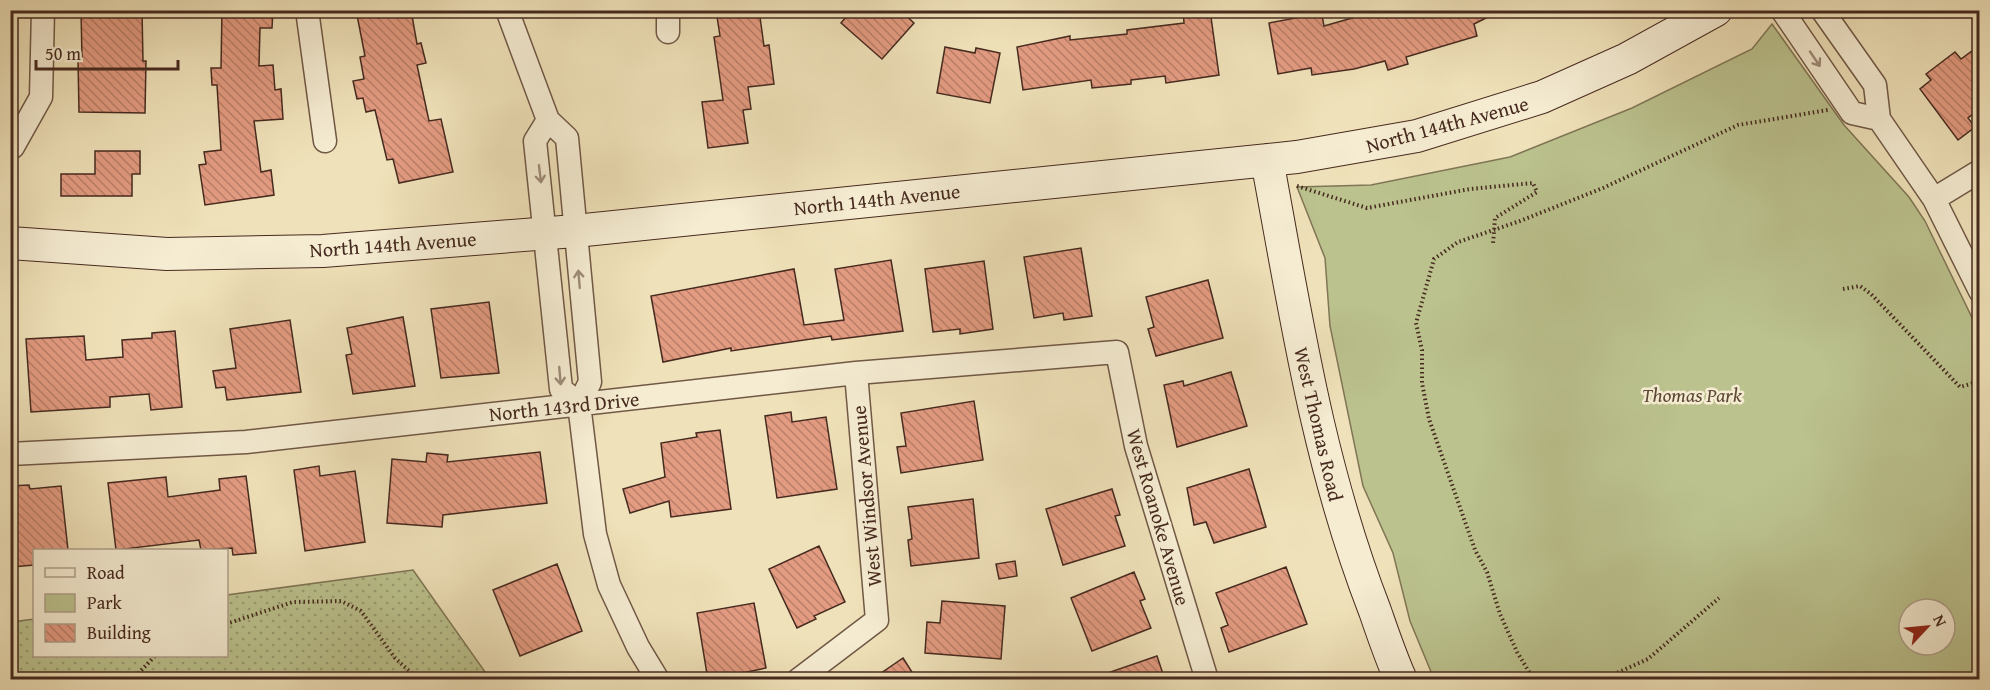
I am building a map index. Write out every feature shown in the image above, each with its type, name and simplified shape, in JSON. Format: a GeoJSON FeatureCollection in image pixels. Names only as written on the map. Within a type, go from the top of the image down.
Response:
{"type":"FeatureCollection","features":[{"type":"Feature","properties":{"kind":"main road","name":"North 144th Avenue"},"geometry":{"type":"LineString","coordinates":[[10,243],[178,254],[323,251],[561,232],[1355,149],[1417,136],[1542,97],[1627,59],[1716,10]]}},
{"type":"Feature","properties":{"kind":"main road","name":"West Thomas Road"},"geometry":{"type":"LineString","coordinates":[[1267,160],[1304,367],[1325,463],[1357,566],[1401,680]]}},
{"type":"Feature","properties":{"kind":"street"},"geometry":{"type":"LineString","coordinates":[[12,147],[41,97],[43,10]]}},
{"type":"Feature","properties":{"kind":"street"},"geometry":{"type":"LineString","coordinates":[[307,10],[325,141]]}},
{"type":"Feature","properties":{"kind":"street"},"geometry":{"type":"LineString","coordinates":[[507,10],[548,120],[567,138],[556,339],[561,389],[579,404]]}},
{"type":"Feature","properties":{"kind":"street"},"geometry":{"type":"LineString","coordinates":[[1782,10],[1852,113],[1879,119]]}},
{"type":"Feature","properties":{"kind":"street"},"geometry":{"type":"LineString","coordinates":[[1822,10],[1875,84],[1879,119],[1934,199],[1980,291]]}},
{"type":"Feature","properties":{"kind":"street"},"geometry":{"type":"LineString","coordinates":[[548,120],[535,141],[561,232],[585,337],[590,382],[579,404],[595,534],[609,585],[638,648],[658,680]]}},
{"type":"Feature","properties":{"kind":"street"},"geometry":{"type":"LineString","coordinates":[[1934,199],[1980,171]]}},
{"type":"Feature","properties":{"kind":"street"},"geometry":{"type":"LineString","coordinates":[[556,339],[585,337]]}},
{"type":"Feature","properties":{"kind":"street","name":"North 143rd Drive"},"geometry":{"type":"LineString","coordinates":[[10,454],[246,442],[856,373],[1117,352]]}},
{"type":"Feature","properties":{"kind":"street","name":"West Roanoke Avenue"},"geometry":{"type":"LineString","coordinates":[[1117,352],[1136,446],[1207,680]]}},
{"type":"Feature","properties":{"kind":"street","name":"West Windsor Avenue"},"geometry":{"type":"LineString","coordinates":[[798,680],[877,620],[856,373]]}},
{"type":"Feature","properties":{"kind":"path"},"geometry":{"type":"LineString","coordinates":[[1534,680],[1517,652],[1500,614],[1487,572],[1475,550],[1429,419],[1422,383],[1422,350],[1416,323],[1434,259],[1458,242],[1492,231],[1639,173],[1738,125],[1818,114],[1831,109]]}},
{"type":"Feature","properties":{"kind":"path"},"geometry":{"type":"LineString","coordinates":[[1267,160],[1297,187],[1367,208],[1470,189],[1533,183],[1537,192],[1495,218],[1492,231],[1493,244]]}},
{"type":"Feature","properties":{"kind":"path"},"geometry":{"type":"LineString","coordinates":[[1843,290],[1860,286],[1871,294],[1960,387],[1980,381]]}},
{"type":"Feature","properties":{"kind":"path"},"geometry":{"type":"LineString","coordinates":[[1601,680],[1648,659],[1719,598]]}},
{"type":"Feature","properties":{"kind":"path"},"geometry":{"type":"LineString","coordinates":[[228,623],[293,602],[341,600],[361,611],[395,658],[418,680]]}},
{"type":"Feature","properties":{"kind":"path"},"geometry":{"type":"LineString","coordinates":[[132,680],[154,657]]}},
{"type":"Feature","properties":{"kind":"green space","name":"Thomas Park"},"geometry":{"type":"Polygon","coordinates":[[[1772,24],[1844,125],[1909,197],[1925,221],[1979,332],[1979,679],[1434,679],[1410,621],[1393,553],[1363,486],[1330,326],[1325,258],[1297,187],[1371,185],[1510,157],[1632,108],[1752,49],[1772,24]]]}},
{"type":"Feature","properties":{"kind":"green space"},"geometry":{"type":"Polygon","coordinates":[[[413,570],[490,679],[11,679],[12,622],[33,619],[33,657],[228,657],[228,595],[413,570]]]}},
{"type":"Feature","properties":{"kind":"building"},"geometry":{"type":"Polygon","coordinates":[[[81,10],[142,10],[143,61],[146,61],[145,113],[79,112],[78,60],[82,60],[81,10]]]}},
{"type":"Feature","properties":{"kind":"building"},"geometry":{"type":"Polygon","coordinates":[[[222,10],[273,10],[272,28],[260,28],[259,66],[273,65],[275,90],[281,89],[283,119],[254,121],[261,172],[271,170],[274,195],[205,205],[199,165],[206,164],[204,152],[221,150],[217,85],[212,85],[211,68],[221,68],[222,10]]]}},
{"type":"Feature","properties":{"kind":"building"},"geometry":{"type":"Polygon","coordinates":[[[356,10],[411,10],[417,44],[421,43],[426,63],[417,65],[429,121],[441,119],[453,172],[399,183],[393,159],[387,160],[375,110],[366,112],[363,98],[357,99],[353,81],[364,79],[360,57],[365,56],[356,10]]]}},
{"type":"Feature","properties":{"kind":"building"},"geometry":{"type":"Polygon","coordinates":[[[716,10],[759,10],[764,46],[769,45],[774,84],[748,87],[751,109],[743,110],[748,143],[708,148],[702,102],[723,100],[714,37],[720,36],[716,10]]]}},
{"type":"Feature","properties":{"kind":"building"},"geometry":{"type":"Polygon","coordinates":[[[852,10],[900,10],[914,23],[882,59],[841,23],[852,10]]]}},
{"type":"Feature","properties":{"kind":"building"},"geometry":{"type":"Polygon","coordinates":[[[1183,10],[1210,10],[1219,75],[1166,83],[1165,76],[1131,80],[1131,84],[1092,88],[1091,80],[1023,90],[1017,47],[1070,36],[1070,40],[1127,34],[1127,30],[1184,23],[1183,10]]]}},
{"type":"Feature","properties":{"kind":"building"},"geometry":{"type":"Polygon","coordinates":[[[1295,10],[1321,10],[1324,26],[1380,10],[1502,10],[1474,24],[1477,36],[1406,57],[1408,64],[1388,70],[1385,61],[1354,69],[1312,75],[1311,68],[1278,74],[1269,23],[1296,18],[1295,10]]]}},
{"type":"Feature","properties":{"kind":"building"},"geometry":{"type":"Polygon","coordinates":[[[1980,45],[1980,109],[1968,118],[1975,127],[1958,140],[1920,89],[1931,80],[1926,74],[1955,52],[1961,59],[1980,45]]]}},
{"type":"Feature","properties":{"kind":"building"},"geometry":{"type":"Polygon","coordinates":[[[945,47],[975,53],[976,48],[1000,53],[990,103],[937,93],[945,47]]]}},
{"type":"Feature","properties":{"kind":"building"},"geometry":{"type":"Polygon","coordinates":[[[95,151],[140,151],[140,174],[132,174],[132,196],[61,196],[61,174],[95,174],[95,151]]]}},
{"type":"Feature","properties":{"kind":"building"},"geometry":{"type":"Polygon","coordinates":[[[1081,248],[1092,316],[1064,320],[1063,313],[1034,318],[1024,257],[1081,248]]]}},
{"type":"Feature","properties":{"kind":"building"},"geometry":{"type":"Polygon","coordinates":[[[891,260],[903,331],[832,340],[831,336],[731,351],[731,348],[663,362],[651,296],[794,269],[804,325],[844,320],[835,269],[891,260]]]}},
{"type":"Feature","properties":{"kind":"building"},"geometry":{"type":"Polygon","coordinates":[[[984,261],[993,329],[960,334],[960,329],[933,332],[925,269],[984,261]]]}},
{"type":"Feature","properties":{"kind":"building"},"geometry":{"type":"Polygon","coordinates":[[[1208,280],[1223,338],[1156,356],[1148,329],[1154,327],[1146,297],[1208,280]]]}},
{"type":"Feature","properties":{"kind":"building"},"geometry":{"type":"Polygon","coordinates":[[[489,302],[499,373],[441,378],[431,309],[489,302]]]}},
{"type":"Feature","properties":{"kind":"building"},"geometry":{"type":"Polygon","coordinates":[[[403,317],[415,386],[353,394],[346,355],[352,354],[347,328],[403,317]]]}},
{"type":"Feature","properties":{"kind":"building"},"geometry":{"type":"Polygon","coordinates":[[[290,320],[301,392],[227,400],[225,387],[216,388],[213,371],[236,368],[230,329],[290,320]]]}},
{"type":"Feature","properties":{"kind":"building"},"geometry":{"type":"Polygon","coordinates":[[[175,331],[182,407],[151,410],[149,394],[110,397],[110,407],[31,412],[26,339],[84,336],[86,360],[123,357],[122,340],[152,338],[152,333],[175,331]]]}},
{"type":"Feature","properties":{"kind":"building"},"geometry":{"type":"Polygon","coordinates":[[[1231,372],[1247,426],[1177,447],[1164,385],[1183,381],[1184,386],[1231,372]]]}},
{"type":"Feature","properties":{"kind":"building"},"geometry":{"type":"Polygon","coordinates":[[[974,401],[983,460],[901,473],[897,447],[906,446],[901,413],[974,401]]]}},
{"type":"Feature","properties":{"kind":"building"},"geometry":{"type":"Polygon","coordinates":[[[791,412],[792,422],[826,417],[837,489],[777,498],[765,416],[791,412]]]}},
{"type":"Feature","properties":{"kind":"building"},"geometry":{"type":"Polygon","coordinates":[[[720,430],[731,509],[671,517],[669,501],[630,513],[623,489],[665,477],[661,443],[697,437],[696,433],[720,430]]]}},
{"type":"Feature","properties":{"kind":"building"},"geometry":{"type":"Polygon","coordinates":[[[540,452],[547,503],[443,515],[442,527],[387,523],[392,459],[426,462],[427,453],[448,455],[447,462],[540,452]]]}},
{"type":"Feature","properties":{"kind":"building"},"geometry":{"type":"Polygon","coordinates":[[[319,466],[320,476],[355,471],[365,542],[305,551],[294,470],[319,466]]]}},
{"type":"Feature","properties":{"kind":"building"},"geometry":{"type":"Polygon","coordinates":[[[1249,469],[1266,527],[1214,543],[1206,522],[1194,525],[1187,488],[1249,469]]]}},
{"type":"Feature","properties":{"kind":"building"},"geometry":{"type":"Polygon","coordinates":[[[246,476],[256,553],[233,555],[232,548],[201,549],[199,540],[116,549],[108,483],[166,477],[168,497],[220,490],[219,479],[246,476]]]}},
{"type":"Feature","properties":{"kind":"building"},"geometry":{"type":"Polygon","coordinates":[[[29,485],[30,489],[61,486],[68,549],[33,549],[33,565],[12,567],[10,486],[29,485]]]}},
{"type":"Feature","properties":{"kind":"building"},"geometry":{"type":"Polygon","coordinates":[[[1112,489],[1120,515],[1115,516],[1125,546],[1063,565],[1046,509],[1112,489]]]}},
{"type":"Feature","properties":{"kind":"building"},"geometry":{"type":"Polygon","coordinates":[[[973,499],[979,558],[911,566],[908,540],[912,539],[908,507],[973,499]]]}},
{"type":"Feature","properties":{"kind":"building"},"geometry":{"type":"Polygon","coordinates":[[[819,546],[845,602],[814,616],[816,619],[797,628],[769,569],[819,546]]]}},
{"type":"Feature","properties":{"kind":"building"},"geometry":{"type":"Polygon","coordinates":[[[1015,561],[1017,576],[999,579],[996,564],[1015,561]]]}},
{"type":"Feature","properties":{"kind":"building"},"geometry":{"type":"Polygon","coordinates":[[[557,564],[582,631],[520,656],[493,590],[557,564]]]}},
{"type":"Feature","properties":{"kind":"building"},"geometry":{"type":"Polygon","coordinates":[[[1286,567],[1307,624],[1229,652],[1221,628],[1228,625],[1216,593],[1286,567]]]}},
{"type":"Feature","properties":{"kind":"building"},"geometry":{"type":"Polygon","coordinates":[[[1134,572],[1145,599],[1140,601],[1151,628],[1092,651],[1071,598],[1134,572]]]}},
{"type":"Feature","properties":{"kind":"building"},"geometry":{"type":"Polygon","coordinates":[[[942,601],[1005,606],[1001,659],[925,653],[927,622],[940,623],[942,601]]]}},
{"type":"Feature","properties":{"kind":"building"},"geometry":{"type":"Polygon","coordinates":[[[754,603],[766,668],[708,680],[697,613],[754,603]]]}},
{"type":"Feature","properties":{"kind":"building"},"geometry":{"type":"Polygon","coordinates":[[[1157,656],[1163,674],[1148,680],[1096,680],[1096,677],[1157,656]]]}},
{"type":"Feature","properties":{"kind":"building"},"geometry":{"type":"Polygon","coordinates":[[[903,658],[917,680],[871,680],[903,658]]]}}]}
